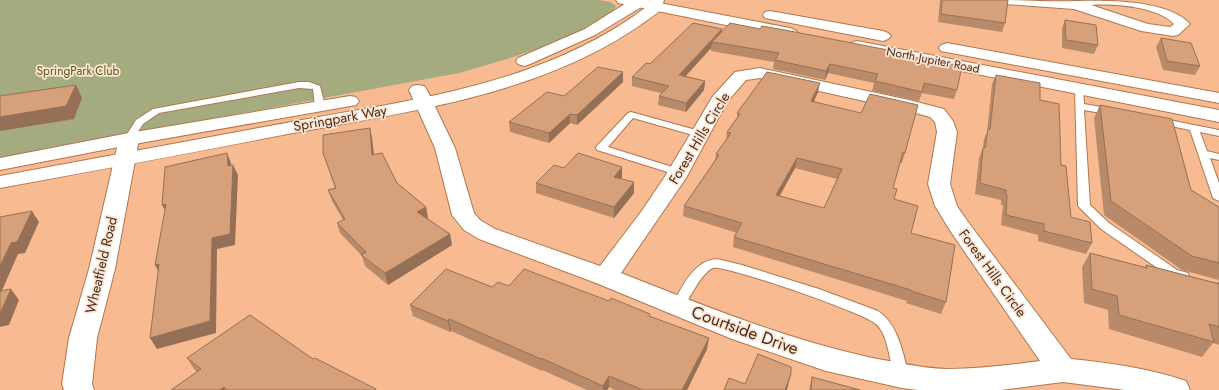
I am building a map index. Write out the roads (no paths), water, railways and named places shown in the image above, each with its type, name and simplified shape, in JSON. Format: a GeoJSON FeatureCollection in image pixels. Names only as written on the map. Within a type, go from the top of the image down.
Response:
{"type":"FeatureCollection","features":[{"type":"Feature","properties":{"kind":"street"},"geometry":{"type":"LineString","coordinates":[[689,0],[732,8]]}},
{"type":"Feature","properties":{"kind":"street"},"geometry":{"type":"LineString","coordinates":[[1006,0],[1076,5],[1146,28],[1172,32],[1182,24],[1176,17],[1157,8],[1126,2],[1092,1],[1076,5]]}},
{"type":"Feature","properties":{"kind":"street","name":"North Jupiter Road"},"geometry":{"type":"LineString","coordinates":[[643,2],[1219,116]]}},
{"type":"Feature","properties":{"kind":"street","name":"Springpark Way"},"geometry":{"type":"LineString","coordinates":[[0,164],[127,149],[421,96],[504,84],[556,65],[604,42],[634,24],[643,2]]}},
{"type":"Feature","properties":{"kind":"street","name":"North Jupiter Road"},"geometry":{"type":"LineString","coordinates":[[760,13],[900,39]]}},
{"type":"Feature","properties":{"kind":"street","name":"North Jupiter Road"},"geometry":{"type":"LineString","coordinates":[[931,45],[1219,98]]}},
{"type":"Feature","properties":{"kind":"street","name":"Forest Hills Circle"},"geometry":{"type":"LineString","coordinates":[[605,277],[649,217],[678,172],[719,100],[730,86],[741,76],[760,73],[909,104],[937,113],[944,121],[947,132],[939,184],[946,206],[959,227],[1063,370]]}},
{"type":"Feature","properties":{"kind":"street","name":"Springpark Way"},"geometry":{"type":"LineString","coordinates":[[0,182],[127,149],[320,106],[421,96]]}},
{"type":"Feature","properties":{"kind":"street","name":"Courtside Drive"},"geometry":{"type":"LineString","coordinates":[[421,96],[446,148],[463,215],[472,225],[487,234],[605,277],[742,331],[826,359],[902,376],[946,381],[991,379],[1063,370],[1118,376],[1175,390]]}},
{"type":"Feature","properties":{"kind":"street","name":"Wheatfield Road"},"geometry":{"type":"LineString","coordinates":[[79,390],[77,384],[83,338],[102,269],[127,149]]}},
{"type":"Feature","properties":{"kind":"lane"},"geometry":{"type":"LineString","coordinates":[[127,149],[135,126],[147,115],[156,111],[299,85],[310,85],[317,88],[320,106]]}},
{"type":"Feature","properties":{"kind":"lane"},"geometry":{"type":"LineString","coordinates":[[1079,89],[1084,206],[1105,226],[1173,273],[1196,279]]}},
{"type":"Feature","properties":{"kind":"lane"},"geometry":{"type":"LineString","coordinates":[[1080,106],[1118,113]]}},
{"type":"Feature","properties":{"kind":"lane"},"geometry":{"type":"LineString","coordinates":[[678,172],[601,148],[631,115],[700,134]]}},
{"type":"Feature","properties":{"kind":"lane"},"geometry":{"type":"LineString","coordinates":[[1148,119],[1219,133]]}},
{"type":"Feature","properties":{"kind":"lane"},"geometry":{"type":"LineString","coordinates":[[1194,128],[1217,186],[1219,198]]}},
{"type":"Feature","properties":{"kind":"lane"},"geometry":{"type":"LineString","coordinates":[[1203,153],[1219,157]]}},
{"type":"Feature","properties":{"kind":"lane"},"geometry":{"type":"LineString","coordinates":[[678,306],[701,272],[710,264],[718,263],[738,268],[858,308],[880,318],[890,334],[902,376]]}},
{"type":"Feature","properties":{"kind":"park label","name":"SpringPark Club"},"geometry":{"type":"Point","coordinates":[78,71]}}]}
